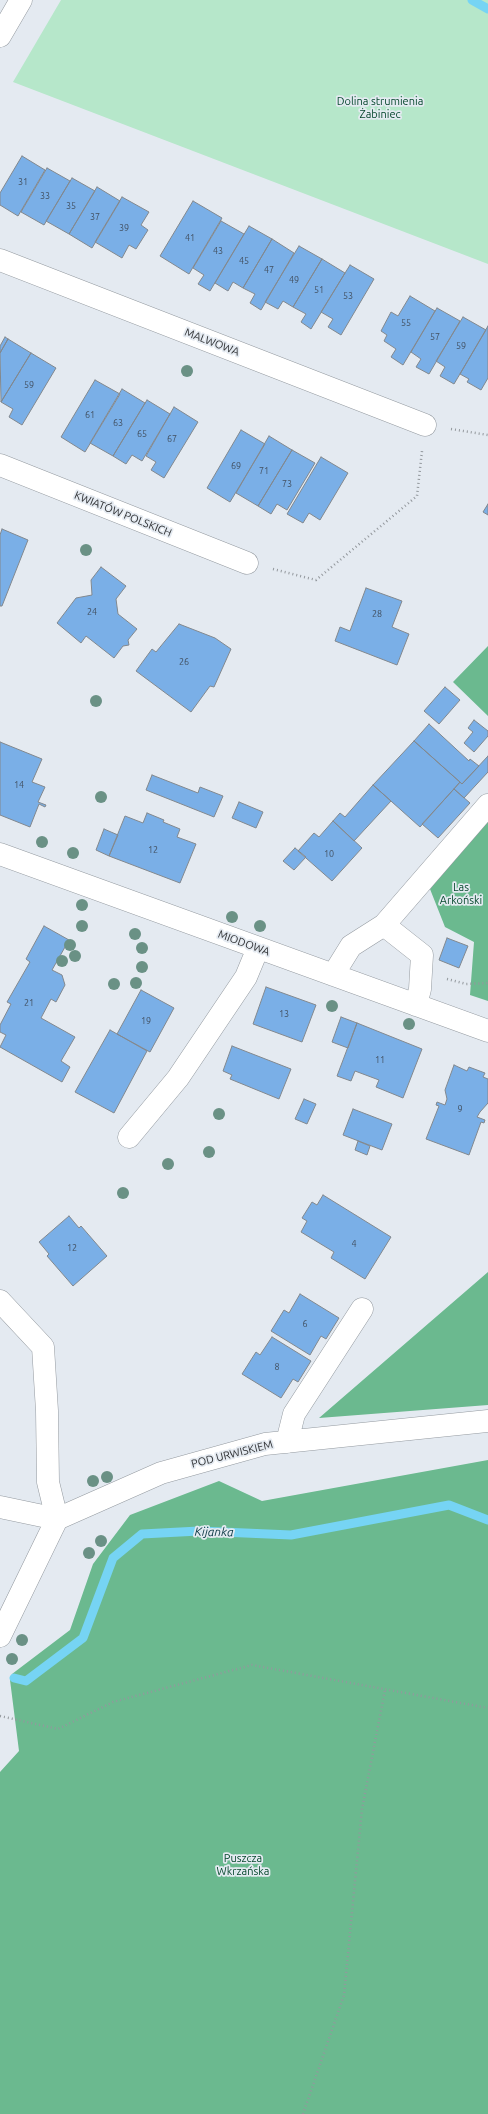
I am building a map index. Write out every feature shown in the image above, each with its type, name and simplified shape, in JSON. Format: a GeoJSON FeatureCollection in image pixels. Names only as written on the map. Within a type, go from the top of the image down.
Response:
{"type":"FeatureCollection","features":[{"type":"Feature","properties":{"kind":"street"},"geometry":{"type":"LineString","coordinates":[[0,36],[21,0]]}},
{"type":"Feature","properties":{"kind":"street","name":"MALWOWA"},"geometry":{"type":"LineString","coordinates":[[0,260],[425,425]]}},
{"type":"Feature","properties":{"kind":"street","name":"KWIATÓW POLSKICH"},"geometry":{"type":"LineString","coordinates":[[0,465],[247,563]]}},
{"type":"Feature","properties":{"kind":"street"},"geometry":{"type":"LineString","coordinates":[[333,975],[351,946],[384,925],[488,804]]}},
{"type":"Feature","properties":{"kind":"street","name":"MIODOWA"},"geometry":{"type":"LineString","coordinates":[[0,854],[488,1031]]}},
{"type":"Feature","properties":{"kind":"street"},"geometry":{"type":"LineString","coordinates":[[384,925],[422,955],[416,1005]]}},
{"type":"Feature","properties":{"kind":"street"},"geometry":{"type":"LineString","coordinates":[[128,1137],[178,1078],[246,977],[258,948]]}},
{"type":"Feature","properties":{"kind":"street"},"geometry":{"type":"LineString","coordinates":[[0,1301],[43,1346],[47,1411],[48,1482],[57,1519],[0,1636]]}},
{"type":"Feature","properties":{"kind":"street"},"geometry":{"type":"LineString","coordinates":[[287,1442],[294,1414],[362,1309]]}},
{"type":"Feature","properties":{"kind":"street","name":"POD URWISKIEM"},"geometry":{"type":"LineString","coordinates":[[57,1519],[161,1473],[265,1444],[488,1421]]}},
{"type":"Feature","properties":{"kind":"street"},"geometry":{"type":"LineString","coordinates":[[0,1507],[57,1519]]}},
{"type":"Feature","properties":{"kind":"path"},"geometry":{"type":"LineString","coordinates":[[247,563],[316,580],[418,496],[425,425],[488,435]]}},
{"type":"Feature","properties":{"kind":"path"},"geometry":{"type":"LineString","coordinates":[[420,972],[466,984],[488,983]]}},
{"type":"Feature","properties":{"kind":"path"},"geometry":{"type":"LineString","coordinates":[[0,1716],[58,1729],[113,1702],[252,1665],[488,1708]]}},
{"type":"Feature","properties":{"kind":"path"},"geometry":{"type":"LineString","coordinates":[[303,2114],[344,1994],[362,1809],[385,1690]]}},
{"type":"Feature","properties":{"kind":"green space","name":"Dolina strumienia Żabiniec"},"geometry":{"type":"Polygon","coordinates":[[[61,0],[488,0],[488,264],[13,82],[61,0]]]}},
{"type":"Feature","properties":{"kind":"green space"},"geometry":{"type":"Polygon","coordinates":[[[488,646],[488,716],[453,682],[488,646]]]}},
{"type":"Feature","properties":{"kind":"green space","name":"Las Arkoński"},"geometry":{"type":"Polygon","coordinates":[[[488,813],[488,1001],[470,995],[474,942],[445,927],[430,889],[488,813]]]}},
{"type":"Feature","properties":{"kind":"green space"},"geometry":{"type":"Polygon","coordinates":[[[488,1272],[488,1405],[319,1418],[488,1272]]]}},
{"type":"Feature","properties":{"kind":"green space","name":"Puszcza Wkrzańska"},"geometry":{"type":"Polygon","coordinates":[[[488,1460],[488,2114],[0,2114],[0,1772],[19,1751],[10,1680],[12,1674],[70,1630],[93,1564],[130,1515],[219,1481],[262,1501],[488,1460]]]}},
{"type":"Feature","properties":{"kind":"building"},"geometry":{"type":"Polygon","coordinates":[[[22,156],[45,170],[18,216],[0,205],[0,193],[22,156]]]}},
{"type":"Feature","properties":{"kind":"building"},"geometry":{"type":"Polygon","coordinates":[[[47,168],[70,181],[44,225],[21,212],[47,168]]]}},
{"type":"Feature","properties":{"kind":"building"},"geometry":{"type":"Polygon","coordinates":[[[72,178],[95,191],[69,234],[46,221],[72,178]]]}},
{"type":"Feature","properties":{"kind":"building"},"geometry":{"type":"Polygon","coordinates":[[[97,187],[120,201],[92,248],[69,234],[97,187]]]}},
{"type":"Feature","properties":{"kind":"building"},"geometry":{"type":"Polygon","coordinates":[[[122,197],[149,212],[141,225],[148,230],[136,249],[129,245],[122,258],[95,242],[122,197]]]}},
{"type":"Feature","properties":{"kind":"building"},"geometry":{"type":"Polygon","coordinates":[[[193,201],[222,218],[189,274],[160,256],[193,201]]]}},
{"type":"Feature","properties":{"kind":"building"},"geometry":{"type":"Polygon","coordinates":[[[221,221],[244,234],[210,291],[198,284],[204,275],[193,268],[221,221]]]}},
{"type":"Feature","properties":{"kind":"building"},"geometry":{"type":"Polygon","coordinates":[[[249,226],[272,239],[243,288],[233,282],[228,291],[215,283],[249,226]]]}},
{"type":"Feature","properties":{"kind":"building"},"geometry":{"type":"Polygon","coordinates":[[[272,239],[294,253],[261,310],[250,303],[255,294],[243,288],[272,239]]]}},
{"type":"Feature","properties":{"kind":"building"},"geometry":{"type":"Polygon","coordinates":[[[299,246],[322,259],[293,307],[283,301],[278,309],[265,302],[299,246]]]}},
{"type":"Feature","properties":{"kind":"building"},"geometry":{"type":"Polygon","coordinates":[[[322,259],[345,273],[311,329],[301,322],[306,314],[293,307],[322,259]]]}},
{"type":"Feature","properties":{"kind":"building"},"geometry":{"type":"Polygon","coordinates":[[[350,265],[374,279],[341,335],[328,327],[333,319],[321,312],[350,265]]]}},
{"type":"Feature","properties":{"kind":"building"},"geometry":{"type":"Polygon","coordinates":[[[410,296],[435,311],[403,365],[391,357],[396,349],[384,341],[387,335],[381,331],[391,312],[398,316],[410,296]]]}},
{"type":"Feature","properties":{"kind":"building"},"geometry":{"type":"Polygon","coordinates":[[[437,308],[460,321],[429,374],[416,367],[421,359],[411,352],[437,308]]]}},
{"type":"Feature","properties":{"kind":"building"},"geometry":{"type":"Polygon","coordinates":[[[463,317],[486,330],[454,384],[440,376],[445,367],[436,361],[463,317]]]}},
{"type":"Feature","properties":{"kind":"building"},"geometry":{"type":"Polygon","coordinates":[[[488,326],[488,378],[481,390],[467,382],[469,379],[460,374],[488,326]]]}},
{"type":"Feature","properties":{"kind":"building"},"geometry":{"type":"Polygon","coordinates":[[[5,337],[8,339],[0,353],[0,346],[5,337]]]}},
{"type":"Feature","properties":{"kind":"building"},"geometry":{"type":"Polygon","coordinates":[[[8,339],[31,353],[1,402],[0,353],[8,339]]]}},
{"type":"Feature","properties":{"kind":"building"},"geometry":{"type":"Polygon","coordinates":[[[31,353],[56,368],[22,425],[9,417],[13,409],[1,402],[31,353]]]}},
{"type":"Feature","properties":{"kind":"building"},"geometry":{"type":"Polygon","coordinates":[[[95,380],[120,394],[85,452],[61,437],[95,380]]]}},
{"type":"Feature","properties":{"kind":"building"},"geometry":{"type":"Polygon","coordinates":[[[122,389],[145,403],[113,456],[90,443],[122,389]]]}},
{"type":"Feature","properties":{"kind":"building"},"geometry":{"type":"Polygon","coordinates":[[[147,400],[170,414],[142,461],[132,455],[126,464],[113,456],[147,400]]]}},
{"type":"Feature","properties":{"kind":"building"},"geometry":{"type":"Polygon","coordinates":[[[174,407],[198,422],[164,478],[151,470],[156,462],[146,456],[174,407]]]}},
{"type":"Feature","properties":{"kind":"building"},"geometry":{"type":"Polygon","coordinates":[[[241,430],[265,444],[230,502],[207,488],[241,430]]]}},
{"type":"Feature","properties":{"kind":"building"},"geometry":{"type":"Polygon","coordinates":[[[269,436],[292,450],[258,506],[236,493],[269,436]]]}},
{"type":"Feature","properties":{"kind":"building"},"geometry":{"type":"Polygon","coordinates":[[[292,450],[315,463],[287,510],[277,504],[271,514],[258,506],[292,450]]]}},
{"type":"Feature","properties":{"kind":"building"},"geometry":{"type":"Polygon","coordinates":[[[321,457],[348,473],[320,520],[309,513],[303,523],[287,514],[321,457]]]}},
{"type":"Feature","properties":{"kind":"building"},"geometry":{"type":"Polygon","coordinates":[[[488,504],[488,515],[483,512],[488,504]]]}},
{"type":"Feature","properties":{"kind":"building"},"geometry":{"type":"Polygon","coordinates":[[[2,529],[28,540],[2,606],[0,606],[0,535],[2,529]]]}},
{"type":"Feature","properties":{"kind":"building"},"geometry":{"type":"Polygon","coordinates":[[[101,567],[126,586],[116,599],[118,614],[137,629],[128,640],[129,645],[123,646],[114,658],[86,636],[81,643],[57,623],[76,598],[92,595],[91,580],[101,567]]]}},
{"type":"Feature","properties":{"kind":"building"},"geometry":{"type":"Polygon","coordinates":[[[366,588],[402,601],[392,627],[409,634],[397,665],[335,641],[340,627],[350,631],[366,588]]]}},
{"type":"Feature","properties":{"kind":"building"},"geometry":{"type":"Polygon","coordinates":[[[179,624],[215,638],[231,649],[214,687],[210,686],[191,712],[136,671],[152,649],[156,652],[179,624]]]}},
{"type":"Feature","properties":{"kind":"building"},"geometry":{"type":"Polygon","coordinates":[[[445,687],[460,700],[439,724],[424,711],[445,687]]]}},
{"type":"Feature","properties":{"kind":"building"},"geometry":{"type":"Polygon","coordinates":[[[474,720],[488,731],[488,736],[474,752],[464,743],[473,732],[468,728],[474,720]]]}},
{"type":"Feature","properties":{"kind":"building"},"geometry":{"type":"Polygon","coordinates":[[[429,724],[469,761],[470,759],[479,766],[462,784],[414,741],[429,724]]]}},
{"type":"Feature","properties":{"kind":"building"},"geometry":{"type":"Polygon","coordinates":[[[414,741],[460,782],[420,827],[373,785],[414,741]]]}},
{"type":"Feature","properties":{"kind":"building"},"geometry":{"type":"Polygon","coordinates":[[[0,742],[42,759],[32,782],[45,787],[38,802],[46,805],[45,807],[39,804],[30,827],[0,815],[0,742]]]}},
{"type":"Feature","properties":{"kind":"building"},"geometry":{"type":"Polygon","coordinates":[[[488,756],[488,772],[464,798],[454,789],[460,782],[462,784],[488,756]]]}},
{"type":"Feature","properties":{"kind":"building"},"geometry":{"type":"Polygon","coordinates":[[[152,775],[198,793],[200,787],[223,796],[214,817],[146,790],[152,775]]]}},
{"type":"Feature","properties":{"kind":"building"},"geometry":{"type":"Polygon","coordinates":[[[373,785],[391,801],[354,841],[333,821],[340,813],[345,817],[373,785]]]}},
{"type":"Feature","properties":{"kind":"building"},"geometry":{"type":"Polygon","coordinates":[[[454,789],[470,803],[438,838],[422,824],[454,789]]]}},
{"type":"Feature","properties":{"kind":"building"},"geometry":{"type":"Polygon","coordinates":[[[239,802],[263,812],[256,828],[232,818],[239,802]]]}},
{"type":"Feature","properties":{"kind":"building"},"geometry":{"type":"Polygon","coordinates":[[[147,813],[180,829],[177,837],[196,844],[180,883],[109,856],[125,816],[143,823],[147,813]]]}},
{"type":"Feature","properties":{"kind":"building"},"geometry":{"type":"Polygon","coordinates":[[[333,821],[362,848],[332,881],[298,851],[314,833],[319,837],[333,821]]]}},
{"type":"Feature","properties":{"kind":"building"},"geometry":{"type":"Polygon","coordinates":[[[104,829],[118,835],[109,856],[96,850],[104,829]]]}},
{"type":"Feature","properties":{"kind":"building"},"geometry":{"type":"Polygon","coordinates":[[[295,848],[306,857],[294,870],[283,861],[295,848]]]}},
{"type":"Feature","properties":{"kind":"building"},"geometry":{"type":"Polygon","coordinates":[[[44,926],[69,940],[52,970],[62,975],[65,985],[56,1002],[51,999],[41,1018],[75,1037],[61,1061],[70,1067],[62,1082],[0,1047],[6,1035],[0,1032],[0,1025],[11,1004],[7,1002],[30,962],[26,959],[44,926]]]}},
{"type":"Feature","properties":{"kind":"building"},"geometry":{"type":"Polygon","coordinates":[[[447,938],[468,946],[459,968],[439,960],[447,938]]]}},
{"type":"Feature","properties":{"kind":"building"},"geometry":{"type":"Polygon","coordinates":[[[266,987],[316,1005],[302,1042],[253,1024],[266,987]]]}},
{"type":"Feature","properties":{"kind":"building"},"geometry":{"type":"Polygon","coordinates":[[[141,990],[174,1008],[150,1052],[117,1034],[141,990]]]}},
{"type":"Feature","properties":{"kind":"building"},"geometry":{"type":"Polygon","coordinates":[[[341,1017],[357,1023],[348,1048],[332,1042],[341,1017]]]}},
{"type":"Feature","properties":{"kind":"building"},"geometry":{"type":"Polygon","coordinates":[[[357,1023],[422,1049],[403,1098],[376,1087],[379,1080],[355,1071],[351,1081],[337,1076],[357,1023]]]}},
{"type":"Feature","properties":{"kind":"building"},"geometry":{"type":"Polygon","coordinates":[[[110,1030],[147,1051],[114,1113],[75,1092],[110,1030]]]}},
{"type":"Feature","properties":{"kind":"building"},"geometry":{"type":"Polygon","coordinates":[[[232,1046],[291,1069],[279,1099],[230,1079],[232,1075],[223,1071],[232,1046]]]}},
{"type":"Feature","properties":{"kind":"building"},"geometry":{"type":"Polygon","coordinates":[[[454,1065],[467,1071],[469,1067],[485,1073],[483,1077],[488,1079],[488,1103],[477,1117],[485,1120],[484,1123],[481,1122],[469,1155],[426,1139],[439,1106],[436,1105],[437,1102],[445,1105],[447,1099],[445,1090],[454,1065]]]}},
{"type":"Feature","properties":{"kind":"building"},"geometry":{"type":"Polygon","coordinates":[[[304,1099],[316,1104],[307,1124],[295,1119],[304,1099]]]}},
{"type":"Feature","properties":{"kind":"building"},"geometry":{"type":"Polygon","coordinates":[[[353,1109],[392,1124],[382,1150],[343,1135],[353,1109]]]}},
{"type":"Feature","properties":{"kind":"building"},"geometry":{"type":"Polygon","coordinates":[[[358,1141],[370,1146],[367,1155],[355,1150],[358,1141]]]}},
{"type":"Feature","properties":{"kind":"building"},"geometry":{"type":"Polygon","coordinates":[[[323,1195],[391,1237],[365,1279],[331,1258],[334,1252],[301,1232],[307,1221],[302,1218],[312,1202],[317,1205],[323,1195]]]}},
{"type":"Feature","properties":{"kind":"building"},"geometry":{"type":"Polygon","coordinates":[[[69,1216],[79,1228],[81,1226],[107,1256],[73,1286],[47,1256],[49,1254],[39,1242],[69,1216]]]}},
{"type":"Feature","properties":{"kind":"building"},"geometry":{"type":"Polygon","coordinates":[[[300,1294],[339,1318],[326,1339],[321,1336],[310,1355],[271,1331],[284,1310],[289,1313],[300,1294]]]}},
{"type":"Feature","properties":{"kind":"building"},"geometry":{"type":"Polygon","coordinates":[[[272,1337],[311,1361],[298,1382],[293,1379],[281,1398],[242,1374],[256,1352],[260,1355],[272,1337]]]}},
{"type":"Feature","properties":{"kind":"waterway"},"geometry":{"type":"LineString","coordinates":[[472,0],[488,9]]}},
{"type":"Feature","properties":{"kind":"waterway","name":"Kijanka"},"geometry":{"type":"LineString","coordinates":[[14,1678],[26,1681],[83,1638],[113,1558],[142,1534],[199,1531],[291,1535],[449,1505],[488,1520]]}}]}
